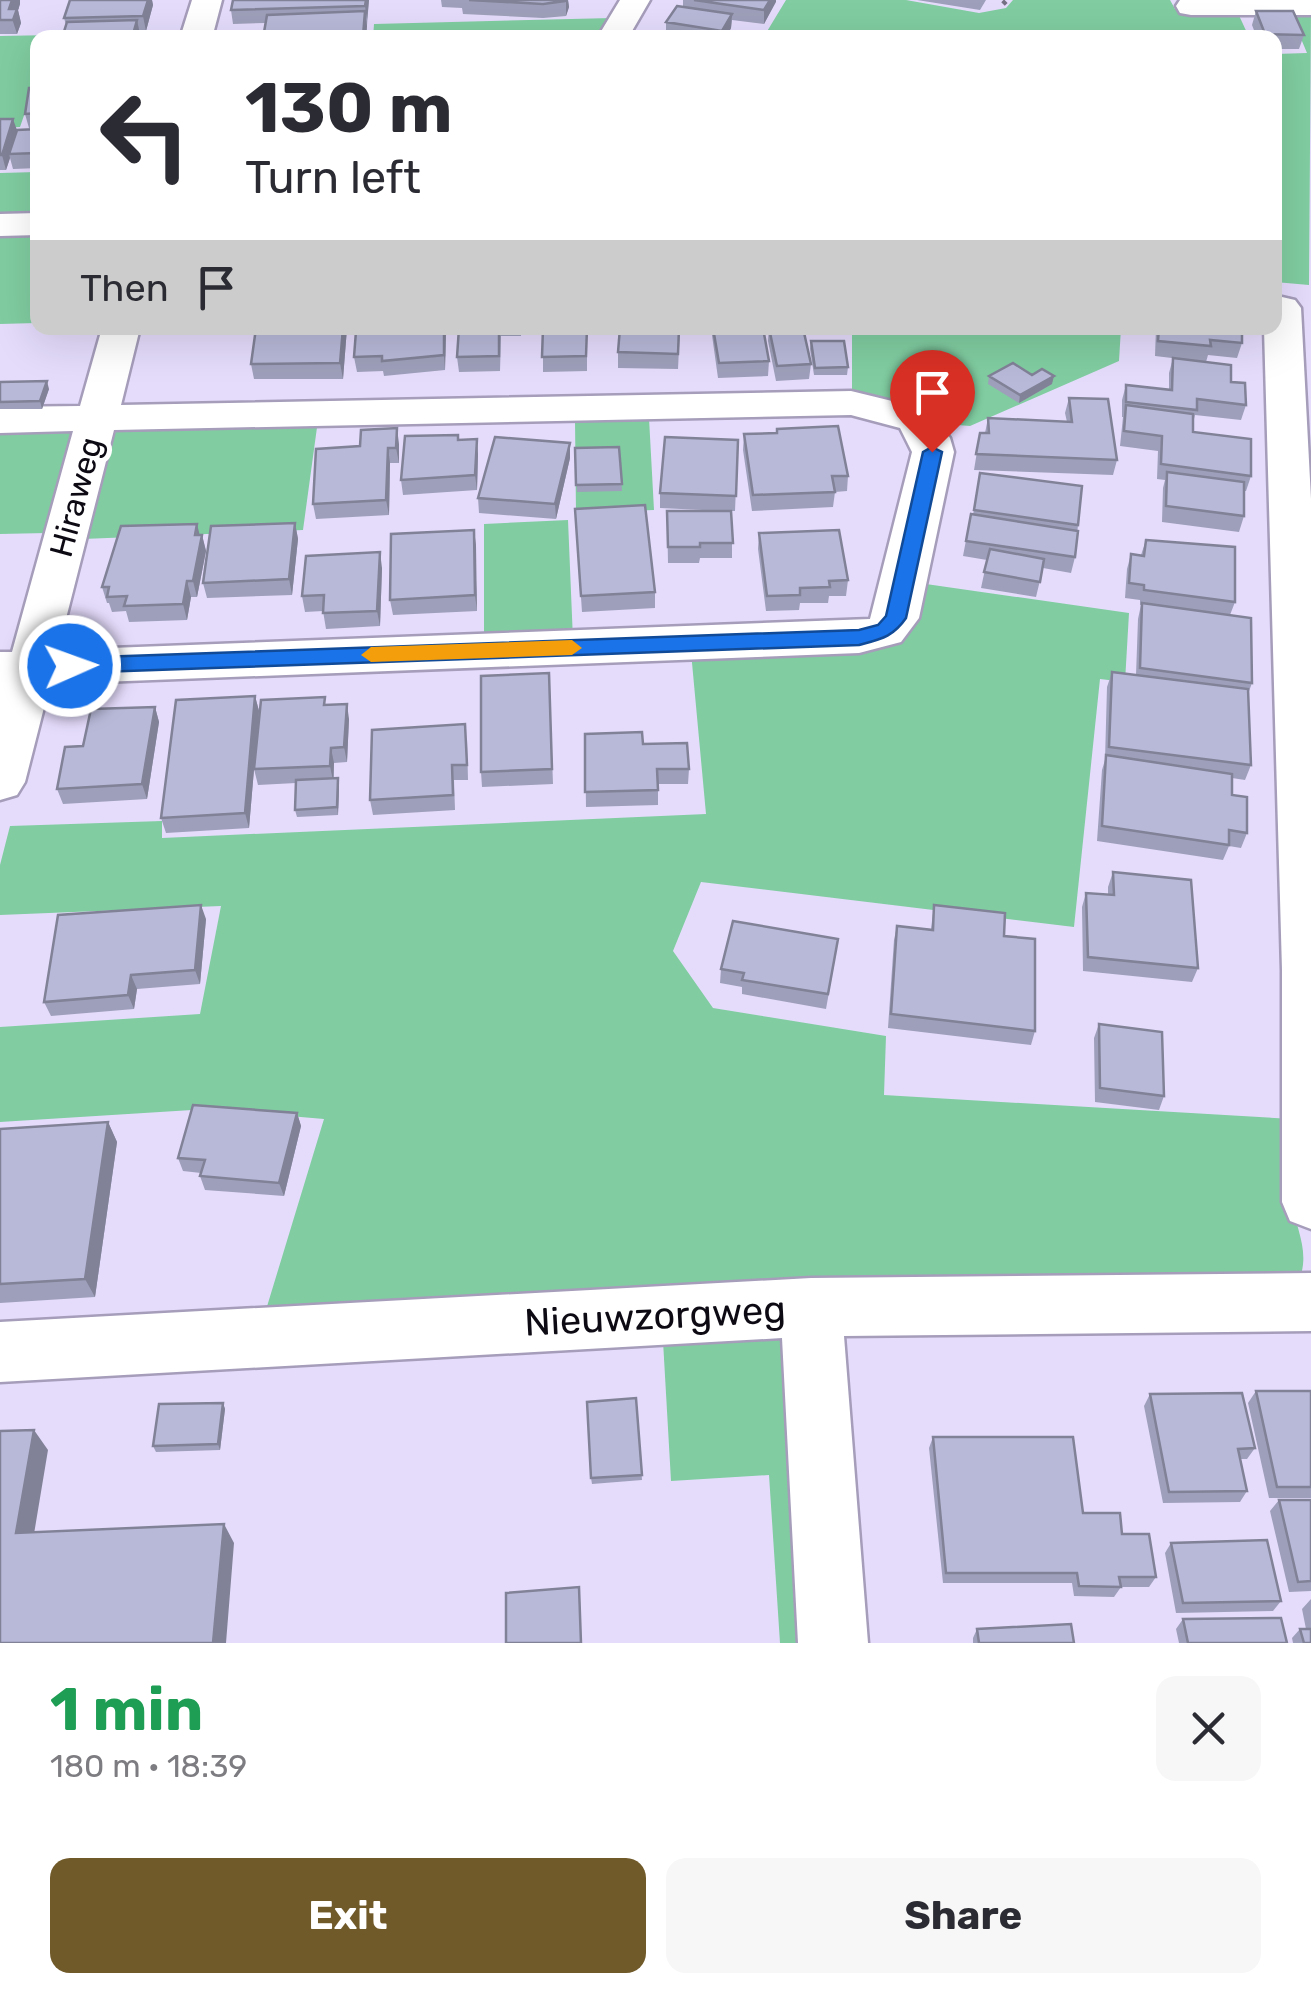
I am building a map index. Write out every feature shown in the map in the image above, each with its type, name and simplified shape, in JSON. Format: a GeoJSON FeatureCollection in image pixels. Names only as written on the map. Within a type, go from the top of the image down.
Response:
{"type":"FeatureCollection","features":[{"type":"Feature","properties":{"kind":"street"},"geometry":{"type":"LineString","coordinates":[[198,30],[207,0]]}},
{"type":"Feature","properties":{"kind":"street"},"geometry":{"type":"LineString","coordinates":[[617,30],[636,0]]}},
{"type":"Feature","properties":{"kind":"street"},"geometry":{"type":"LineString","coordinates":[[1190,6],[1311,6]]}},
{"type":"Feature","properties":{"kind":"street"},"geometry":{"type":"LineString","coordinates":[[0,225],[30,224]]}},
{"type":"Feature","properties":{"kind":"street"},"geometry":{"type":"LineString","coordinates":[[1282,308],[1309,970],[1311,1202]]}},
{"type":"Feature","properties":{"kind":"street","name":"Hiraweg"},"geometry":{"type":"LineString","coordinates":[[0,782],[15,668],[98,418],[119,335]]}},
{"type":"Feature","properties":{"kind":"street"},"geometry":{"type":"LineString","coordinates":[[0,420],[851,403],[920,420],[930,433],[932,452],[896,618],[885,631],[15,668]]}},
{"type":"Feature","properties":{"kind":"street","name":"Nieuwzorgweg"},"geometry":{"type":"LineString","coordinates":[[0,1352],[811,1307],[1311,1302]]}},
{"type":"Feature","properties":{"kind":"street"},"geometry":{"type":"LineString","coordinates":[[811,1307],[833,1643]]}},
{"type":"Feature","properties":{"kind":"green space"},"geometry":{"type":"Polygon","coordinates":[[[786,0],[906,0],[979,13],[1006,8],[1013,0],[1170,0],[1175,9],[1236,9],[1246,30],[768,30],[786,0]]]}},
{"type":"Feature","properties":{"kind":"green space"},"geometry":{"type":"Polygon","coordinates":[[[1289,10],[1311,10],[1309,285],[1282,283],[1282,54],[1307,53],[1289,10]]]}},
{"type":"Feature","properties":{"kind":"green space"},"geometry":{"type":"Polygon","coordinates":[[[612,18],[604,30],[374,30],[374,24],[612,18]]]}},
{"type":"Feature","properties":{"kind":"green space"},"geometry":{"type":"Polygon","coordinates":[[[30,35],[30,98],[20,127],[0,128],[0,36],[30,35]]]}},
{"type":"Feature","properties":{"kind":"green space"},"geometry":{"type":"Polygon","coordinates":[[[30,172],[30,220],[0,220],[0,173],[30,172]]]}},
{"type":"Feature","properties":{"kind":"green space"},"geometry":{"type":"Polygon","coordinates":[[[30,228],[30,323],[0,324],[0,229],[30,228]]]}},
{"type":"Feature","properties":{"kind":"green space"},"geometry":{"type":"Polygon","coordinates":[[[852,335],[1121,335],[1119,361],[970,426],[933,423],[852,397],[852,335]]]}},
{"type":"Feature","properties":{"kind":"green space"},"geometry":{"type":"Polygon","coordinates":[[[649,418],[654,510],[576,513],[575,420],[649,418]]]}},
{"type":"Feature","properties":{"kind":"green space"},"geometry":{"type":"Polygon","coordinates":[[[318,420],[303,530],[83,539],[109,441],[116,432],[133,427],[318,420]]]}},
{"type":"Feature","properties":{"kind":"green space"},"geometry":{"type":"Polygon","coordinates":[[[0,426],[71,429],[77,435],[47,533],[0,534],[0,426]]]}},
{"type":"Feature","properties":{"kind":"green space"},"geometry":{"type":"Polygon","coordinates":[[[568,520],[573,640],[484,644],[484,524],[568,520]]]}},
{"type":"Feature","properties":{"kind":"green space"},"geometry":{"type":"Polygon","coordinates":[[[919,583],[1129,613],[1125,682],[1100,679],[1074,927],[701,882],[673,951],[713,1008],[886,1036],[884,1095],[1292,1119],[1290,1190],[1303,1252],[1298,1283],[265,1313],[324,1119],[208,1109],[0,1122],[0,1027],[200,1014],[221,906],[0,915],[0,865],[10,826],[162,821],[162,838],[706,814],[691,652],[863,649],[919,583]]]}},
{"type":"Feature","properties":{"kind":"green space"},"geometry":{"type":"Polygon","coordinates":[[[774,1334],[800,1340],[841,1643],[780,1643],[769,1475],[671,1481],[663,1341],[774,1334]]]}},
{"type":"Feature","properties":{"kind":"building"},"geometry":{"type":"Polygon","coordinates":[[[0,0],[12,0],[9,9],[17,9],[13,20],[0,20],[0,0]]]}},
{"type":"Feature","properties":{"kind":"building"},"geometry":{"type":"Polygon","coordinates":[[[70,0],[148,0],[143,16],[64,18],[70,0]]]}},
{"type":"Feature","properties":{"kind":"building"},"geometry":{"type":"Polygon","coordinates":[[[233,0],[366,0],[365,6],[231,10],[233,0]]]}},
{"type":"Feature","properties":{"kind":"building"},"geometry":{"type":"Polygon","coordinates":[[[469,0],[566,0],[543,4],[469,0]]]}},
{"type":"Feature","properties":{"kind":"building"},"geometry":{"type":"Polygon","coordinates":[[[694,0],[770,0],[764,10],[694,0]]]}},
{"type":"Feature","properties":{"kind":"building"},"geometry":{"type":"Polygon","coordinates":[[[677,6],[732,14],[723,30],[666,22],[677,6]]]}},
{"type":"Feature","properties":{"kind":"building"},"geometry":{"type":"Polygon","coordinates":[[[365,11],[363,30],[264,30],[267,15],[365,11]]]}},
{"type":"Feature","properties":{"kind":"building"},"geometry":{"type":"Polygon","coordinates":[[[1256,11],[1293,11],[1304,35],[1282,34],[1282,30],[1263,30],[1256,11]]]}},
{"type":"Feature","properties":{"kind":"building"},"geometry":{"type":"Polygon","coordinates":[[[137,20],[134,30],[64,30],[67,22],[137,20]]]}},
{"type":"Feature","properties":{"kind":"building"},"geometry":{"type":"Polygon","coordinates":[[[29,88],[30,88],[30,114],[25,114],[29,88]]]}},
{"type":"Feature","properties":{"kind":"building"},"geometry":{"type":"Polygon","coordinates":[[[0,119],[13,119],[2,155],[0,155],[0,119]]]}},
{"type":"Feature","properties":{"kind":"building"},"geometry":{"type":"Polygon","coordinates":[[[30,129],[30,153],[9,154],[17,130],[30,129]]]}},
{"type":"Feature","properties":{"kind":"building"},"geometry":{"type":"Polygon","coordinates":[[[255,335],[342,335],[340,363],[251,364],[255,335]]]}},
{"type":"Feature","properties":{"kind":"building"},"geometry":{"type":"Polygon","coordinates":[[[356,335],[444,335],[444,355],[382,361],[382,356],[354,357],[356,335]]]}},
{"type":"Feature","properties":{"kind":"building"},"geometry":{"type":"Polygon","coordinates":[[[459,335],[499,335],[499,356],[457,357],[459,335]]]}},
{"type":"Feature","properties":{"kind":"building"},"geometry":{"type":"Polygon","coordinates":[[[543,335],[587,335],[586,356],[542,357],[543,335]]]}},
{"type":"Feature","properties":{"kind":"building"},"geometry":{"type":"Polygon","coordinates":[[[619,335],[679,335],[678,354],[618,352],[619,335]]]}},
{"type":"Feature","properties":{"kind":"building"},"geometry":{"type":"Polygon","coordinates":[[[714,335],[764,335],[769,361],[719,363],[714,335]]]}},
{"type":"Feature","properties":{"kind":"building"},"geometry":{"type":"Polygon","coordinates":[[[770,335],[805,335],[811,364],[777,366],[770,335]]]}},
{"type":"Feature","properties":{"kind":"building"},"geometry":{"type":"Polygon","coordinates":[[[1158,335],[1242,335],[1242,343],[1210,340],[1211,346],[1158,341],[1158,335]]]}},
{"type":"Feature","properties":{"kind":"building"},"geometry":{"type":"Polygon","coordinates":[[[811,341],[844,341],[848,367],[815,368],[811,341]]]}},
{"type":"Feature","properties":{"kind":"building"},"geometry":{"type":"Polygon","coordinates":[[[1173,358],[1231,365],[1231,382],[1245,383],[1246,405],[1197,399],[1197,410],[1126,402],[1126,385],[1172,390],[1173,358]]]}},
{"type":"Feature","properties":{"kind":"building"},"geometry":{"type":"Polygon","coordinates":[[[1013,363],[1032,375],[1042,369],[1054,376],[1020,395],[989,376],[1013,363]]]}},
{"type":"Feature","properties":{"kind":"building"},"geometry":{"type":"Polygon","coordinates":[[[47,381],[40,401],[0,402],[0,382],[47,381]]]}},
{"type":"Feature","properties":{"kind":"building"},"geometry":{"type":"Polygon","coordinates":[[[1069,398],[1108,399],[1117,460],[976,454],[980,433],[989,433],[988,418],[1072,422],[1069,398]]]}},
{"type":"Feature","properties":{"kind":"building"},"geometry":{"type":"Polygon","coordinates":[[[1126,405],[1193,414],[1193,432],[1251,439],[1251,476],[1161,464],[1162,436],[1124,431],[1126,405]]]}},
{"type":"Feature","properties":{"kind":"building"},"geometry":{"type":"Polygon","coordinates":[[[838,426],[848,476],[832,476],[835,492],[753,495],[744,434],[838,426]]]}},
{"type":"Feature","properties":{"kind":"building"},"geometry":{"type":"Polygon","coordinates":[[[397,428],[396,448],[388,448],[386,500],[313,504],[316,449],[360,446],[361,430],[397,428]]]}},
{"type":"Feature","properties":{"kind":"building"},"geometry":{"type":"Polygon","coordinates":[[[458,435],[458,440],[477,439],[475,475],[401,480],[405,436],[458,435]]]}},
{"type":"Feature","properties":{"kind":"building"},"geometry":{"type":"Polygon","coordinates":[[[495,437],[570,443],[555,504],[478,498],[495,437]]]}},
{"type":"Feature","properties":{"kind":"building"},"geometry":{"type":"Polygon","coordinates":[[[665,437],[738,440],[736,496],[660,493],[665,437]]]}},
{"type":"Feature","properties":{"kind":"building"},"geometry":{"type":"Polygon","coordinates":[[[619,447],[622,484],[576,485],[575,448],[619,447]]]}},
{"type":"Feature","properties":{"kind":"building"},"geometry":{"type":"Polygon","coordinates":[[[1167,472],[1244,482],[1244,516],[1166,506],[1167,472]]]}},
{"type":"Feature","properties":{"kind":"building"},"geometry":{"type":"Polygon","coordinates":[[[980,473],[1082,486],[1078,525],[974,510],[980,473]]]}},
{"type":"Feature","properties":{"kind":"building"},"geometry":{"type":"Polygon","coordinates":[[[645,505],[655,592],[581,596],[575,509],[645,505]]]}},
{"type":"Feature","properties":{"kind":"building"},"geometry":{"type":"Polygon","coordinates":[[[667,511],[731,511],[733,543],[668,547],[667,511]]]}},
{"type":"Feature","properties":{"kind":"building"},"geometry":{"type":"Polygon","coordinates":[[[971,514],[1078,531],[1075,557],[966,541],[971,514]]]}},
{"type":"Feature","properties":{"kind":"building"},"geometry":{"type":"Polygon","coordinates":[[[295,523],[289,579],[203,583],[211,526],[295,523]]]}},
{"type":"Feature","properties":{"kind":"building"},"geometry":{"type":"Polygon","coordinates":[[[197,524],[195,535],[202,535],[193,581],[187,581],[183,604],[124,606],[127,596],[107,597],[109,587],[102,587],[121,526],[197,524]]]}},
{"type":"Feature","properties":{"kind":"building"},"geometry":{"type":"Polygon","coordinates":[[[474,530],[475,595],[390,600],[391,534],[474,530]]]}},
{"type":"Feature","properties":{"kind":"building"},"geometry":{"type":"Polygon","coordinates":[[[839,530],[848,580],[829,581],[830,587],[800,588],[800,595],[767,596],[759,533],[839,530]]]}},
{"type":"Feature","properties":{"kind":"building"},"geometry":{"type":"Polygon","coordinates":[[[1146,540],[1235,547],[1235,602],[1144,590],[1144,585],[1129,583],[1131,554],[1144,556],[1146,540]]]}},
{"type":"Feature","properties":{"kind":"building"},"geometry":{"type":"Polygon","coordinates":[[[990,549],[1044,559],[1040,582],[984,572],[990,549]]]}},
{"type":"Feature","properties":{"kind":"building"},"geometry":{"type":"Polygon","coordinates":[[[380,552],[377,611],[323,613],[324,595],[302,596],[306,556],[380,552]]]}},
{"type":"Feature","properties":{"kind":"building"},"geometry":{"type":"Polygon","coordinates":[[[1142,603],[1251,618],[1252,683],[1140,668],[1142,603]]]}},
{"type":"Feature","properties":{"kind":"building"},"geometry":{"type":"Polygon","coordinates":[[[1112,672],[1248,689],[1251,765],[1109,747],[1112,672]]]}},
{"type":"Feature","properties":{"kind":"building"},"geometry":{"type":"Polygon","coordinates":[[[549,673],[552,769],[481,772],[481,676],[549,673]]]}},
{"type":"Feature","properties":{"kind":"building"},"geometry":{"type":"Polygon","coordinates":[[[255,696],[245,813],[161,818],[176,700],[255,696]]]}},
{"type":"Feature","properties":{"kind":"building"},"geometry":{"type":"Polygon","coordinates":[[[325,697],[324,705],[347,704],[344,747],[331,748],[330,766],[254,769],[261,700],[325,697]]]}},
{"type":"Feature","properties":{"kind":"building"},"geometry":{"type":"Polygon","coordinates":[[[155,707],[142,784],[57,789],[65,747],[83,746],[91,709],[155,707]]]}},
{"type":"Feature","properties":{"kind":"building"},"geometry":{"type":"Polygon","coordinates":[[[465,724],[467,765],[452,765],[453,795],[370,800],[372,730],[465,724]]]}},
{"type":"Feature","properties":{"kind":"building"},"geometry":{"type":"Polygon","coordinates":[[[642,732],[643,744],[687,743],[689,769],[657,769],[658,790],[585,792],[585,734],[642,732]]]}},
{"type":"Feature","properties":{"kind":"building"},"geometry":{"type":"Polygon","coordinates":[[[1106,755],[1232,774],[1232,795],[1247,797],[1247,833],[1229,830],[1229,845],[1102,826],[1106,755]]]}},
{"type":"Feature","properties":{"kind":"building"},"geometry":{"type":"Polygon","coordinates":[[[338,778],[337,807],[295,810],[296,780],[338,778]]]}},
{"type":"Feature","properties":{"kind":"building"},"geometry":{"type":"Polygon","coordinates":[[[1113,872],[1191,880],[1198,968],[1088,957],[1086,893],[1114,895],[1113,872]]]}},
{"type":"Feature","properties":{"kind":"building"},"geometry":{"type":"Polygon","coordinates":[[[201,905],[195,970],[131,975],[128,995],[44,1002],[58,915],[201,905]]]}},
{"type":"Feature","properties":{"kind":"building"},"geometry":{"type":"Polygon","coordinates":[[[934,905],[1005,913],[1004,936],[1035,939],[1035,1031],[891,1014],[897,926],[933,930],[934,905]]]}},
{"type":"Feature","properties":{"kind":"building"},"geometry":{"type":"Polygon","coordinates":[[[733,921],[838,939],[828,994],[742,980],[744,973],[721,969],[733,921]]]}},
{"type":"Feature","properties":{"kind":"building"},"geometry":{"type":"Polygon","coordinates":[[[1099,1024],[1162,1032],[1164,1096],[1100,1088],[1099,1024]]]}},
{"type":"Feature","properties":{"kind":"building"},"geometry":{"type":"Polygon","coordinates":[[[193,1105],[297,1113],[279,1183],[200,1176],[205,1160],[178,1158],[193,1105]]]}},
{"type":"Feature","properties":{"kind":"building"},"geometry":{"type":"Polygon","coordinates":[[[108,1122],[85,1279],[0,1284],[0,1129],[108,1122]]]}},
{"type":"Feature","properties":{"kind":"building"},"geometry":{"type":"Polygon","coordinates":[[[1256,1391],[1311,1391],[1311,1487],[1277,1487],[1256,1391]]]}},
{"type":"Feature","properties":{"kind":"building"},"geometry":{"type":"Polygon","coordinates":[[[1242,1393],[1255,1448],[1238,1449],[1247,1491],[1169,1492],[1150,1394],[1242,1393]]]}},
{"type":"Feature","properties":{"kind":"building"},"geometry":{"type":"Polygon","coordinates":[[[636,1398],[642,1475],[591,1478],[587,1402],[636,1398]]]}},
{"type":"Feature","properties":{"kind":"building"},"geometry":{"type":"Polygon","coordinates":[[[223,1403],[218,1444],[153,1446],[159,1404],[223,1403]]]}},
{"type":"Feature","properties":{"kind":"building"},"geometry":{"type":"Polygon","coordinates":[[[34,1430],[16,1533],[224,1524],[213,1643],[0,1643],[0,1431],[34,1430]]]}},
{"type":"Feature","properties":{"kind":"building"},"geometry":{"type":"Polygon","coordinates":[[[933,1437],[1073,1437],[1083,1513],[1120,1513],[1122,1534],[1149,1534],[1156,1577],[1119,1577],[1121,1587],[1079,1586],[1077,1573],[946,1573],[933,1437]]]}},
{"type":"Feature","properties":{"kind":"building"},"geometry":{"type":"Polygon","coordinates":[[[1279,1500],[1311,1500],[1311,1581],[1298,1582],[1279,1500]]]}},
{"type":"Feature","properties":{"kind":"building"},"geometry":{"type":"Polygon","coordinates":[[[1267,1540],[1281,1601],[1183,1603],[1171,1543],[1267,1540]]]}},
{"type":"Feature","properties":{"kind":"building"},"geometry":{"type":"Polygon","coordinates":[[[579,1587],[581,1643],[506,1643],[506,1593],[579,1587]]]}},
{"type":"Feature","properties":{"kind":"building"},"geometry":{"type":"Polygon","coordinates":[[[1281,1618],[1287,1643],[1188,1643],[1183,1619],[1281,1618]]]}},
{"type":"Feature","properties":{"kind":"building"},"geometry":{"type":"Polygon","coordinates":[[[1071,1624],[1074,1643],[979,1643],[977,1629],[1071,1624]]]}},
{"type":"Feature","properties":{"kind":"building"},"geometry":{"type":"Polygon","coordinates":[[[1300,1629],[1311,1629],[1311,1643],[1304,1643],[1300,1629]]]}},
{"type":"Feature","properties":{"kind":"slow traffic"},"geometry":{"type":"LineString","coordinates":[[371,655],[572,648]]}},
{"type":"Feature","properties":{"kind":"route"},"geometry":{"type":"LineString","coordinates":[[70,666],[859,637],[885,631],[896,618],[932,452]]}}]}
